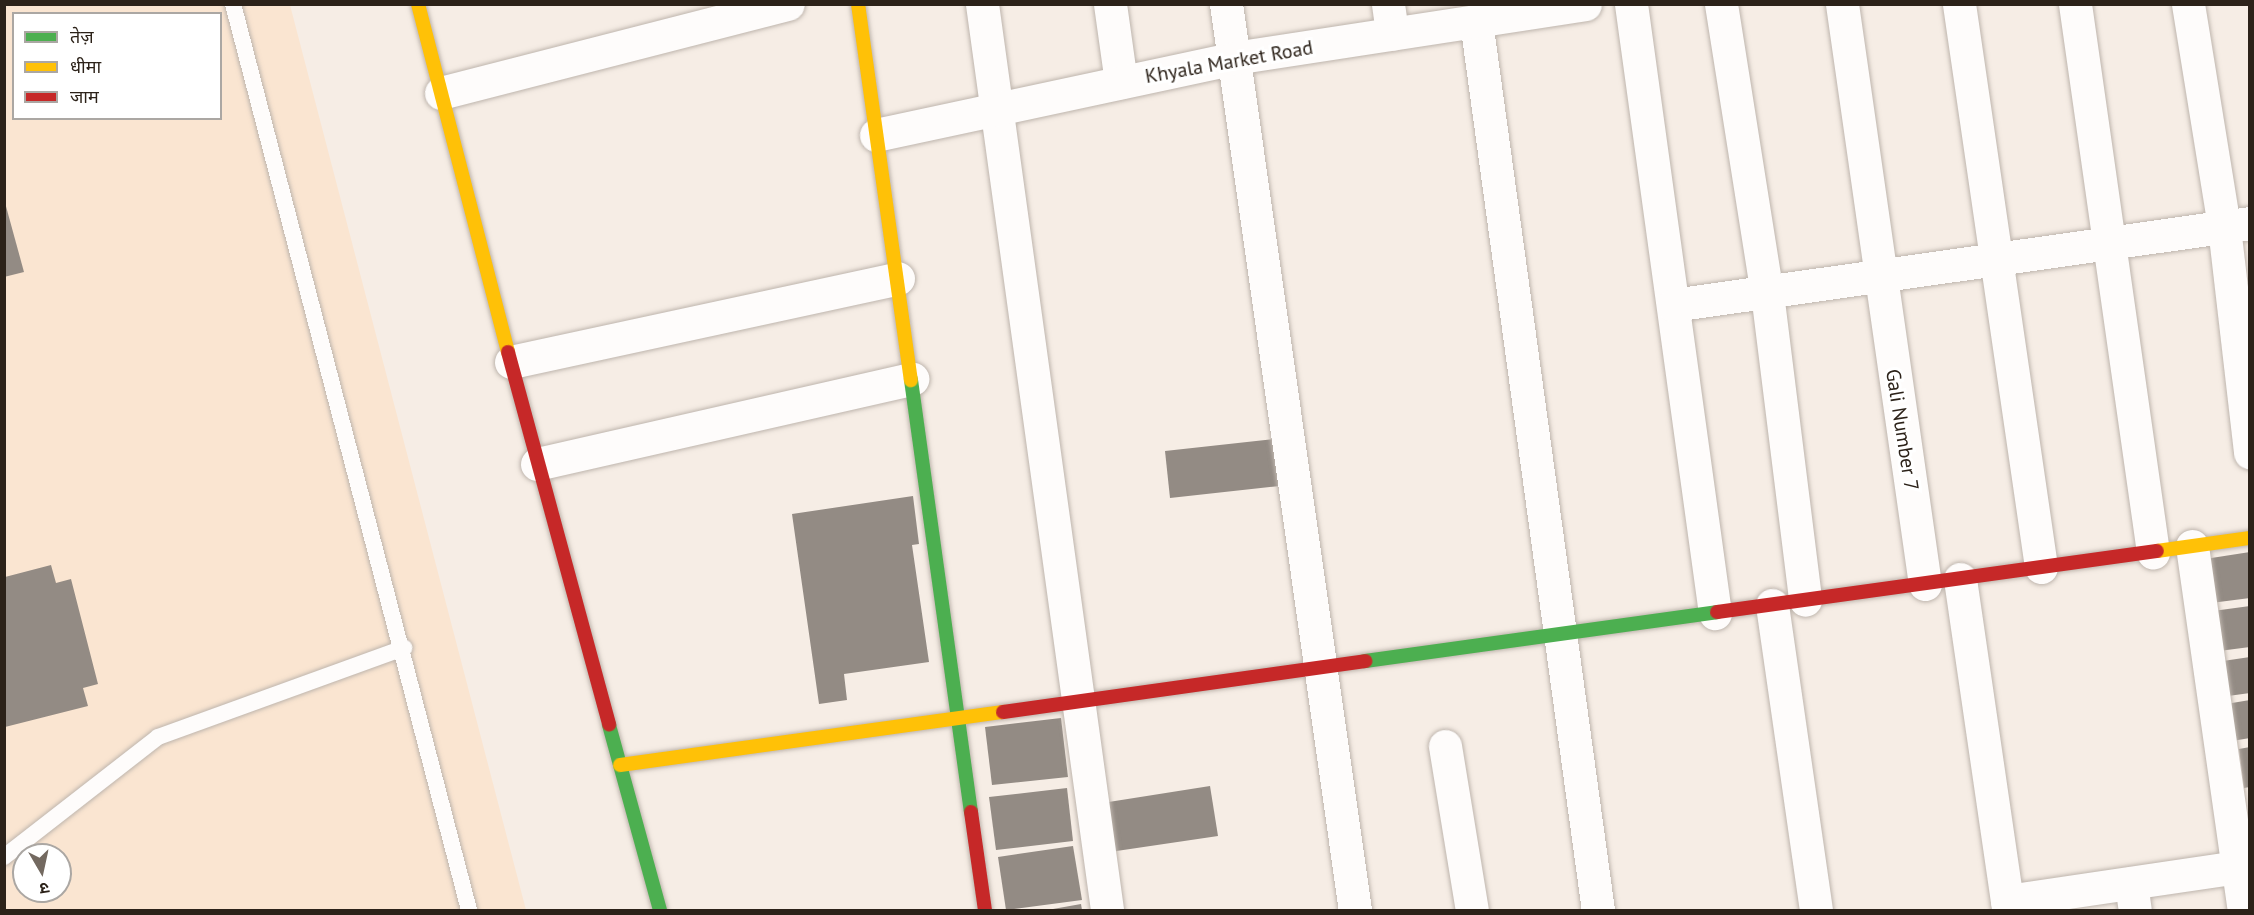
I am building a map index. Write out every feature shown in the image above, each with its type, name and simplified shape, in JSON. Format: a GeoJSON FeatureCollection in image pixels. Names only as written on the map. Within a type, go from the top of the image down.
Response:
{"type":"FeatureCollection","features":[{"type":"Feature","properties":{"kind":"street"},"geometry":{"type":"LineString","coordinates":[[418,4],[537,464],[660,910]]}},
{"type":"Feature","properties":{"kind":"street"},"geometry":{"type":"LineString","coordinates":[[441,93],[788,4]]}},
{"type":"Feature","properties":{"kind":"street"},"geometry":{"type":"LineString","coordinates":[[858,4],[961,719],[985,910]]}},
{"type":"Feature","properties":{"kind":"street"},"geometry":{"type":"LineString","coordinates":[[982,4],[999,109],[1075,704],[1107,910]]}},
{"type":"Feature","properties":{"kind":"street"},"geometry":{"type":"LineString","coordinates":[[1110,4],[1121,82]]}},
{"type":"Feature","properties":{"kind":"street"},"geometry":{"type":"LineString","coordinates":[[1226,4],[1355,910]]}},
{"type":"Feature","properties":{"kind":"street","name":"Khyala Market Road"},"geometry":{"type":"LineString","coordinates":[[876,135],[1234,58],[1390,19],[1476,21],[1585,4]]}},
{"type":"Feature","properties":{"kind":"street"},"geometry":{"type":"LineString","coordinates":[[1631,4],[1715,613]]}},
{"type":"Feature","properties":{"kind":"street"},"geometry":{"type":"LineString","coordinates":[[1721,4],[1767,293],[1805,600]]}},
{"type":"Feature","properties":{"kind":"street","name":"Gali Number 7"},"geometry":{"type":"LineString","coordinates":[[1842,4],[1879,277],[1925,584]]}},
{"type":"Feature","properties":{"kind":"street"},"geometry":{"type":"LineString","coordinates":[[1959,4],[1999,260],[2041,567]]}},
{"type":"Feature","properties":{"kind":"street"},"geometry":{"type":"LineString","coordinates":[[2075,4],[2111,243],[2153,552]]}},
{"type":"Feature","properties":{"kind":"street"},"geometry":{"type":"LineString","coordinates":[[2188,4],[2237,225],[2250,453]]}},
{"type":"Feature","properties":{"kind":"street"},"geometry":{"type":"LineString","coordinates":[[1476,21],[1558,635],[1598,910]]}},
{"type":"Feature","properties":{"kind":"street"},"geometry":{"type":"LineString","coordinates":[[1673,305],[2237,225]]}},
{"type":"Feature","properties":{"kind":"street"},"geometry":{"type":"LineString","coordinates":[[511,362],[898,278]]}},
{"type":"Feature","properties":{"kind":"street"},"geometry":{"type":"LineString","coordinates":[[537,464],[912,379]]}},
{"type":"Feature","properties":{"kind":"street"},"geometry":{"type":"LineString","coordinates":[[620,765],[1075,704],[2250,538]]}},
{"type":"Feature","properties":{"kind":"street"},"geometry":{"type":"LineString","coordinates":[[2192,546],[2244,866],[2244,910]]}},
{"type":"Feature","properties":{"kind":"street"},"geometry":{"type":"LineString","coordinates":[[1960,579],[2007,906],[2133,897],[2244,866]]}},
{"type":"Feature","properties":{"kind":"street"},"geometry":{"type":"LineString","coordinates":[[1772,605],[1816,910]]}},
{"type":"Feature","properties":{"kind":"street"},"geometry":{"type":"LineString","coordinates":[[1445,746],[1472,910]]}},
{"type":"Feature","properties":{"kind":"lane"},"geometry":{"type":"LineString","coordinates":[[233,4],[404,648],[469,910]]}},
{"type":"Feature","properties":{"kind":"lane"},"geometry":{"type":"LineString","coordinates":[[4,857],[158,737],[404,648]]}},
{"type":"Feature","properties":{"kind":"shaded area"},"geometry":{"type":"Polygon","coordinates":[[[5,5],[290,5],[526,910],[5,910],[5,5]]]}},
{"type":"Feature","properties":{"kind":"building"},"geometry":{"type":"Polygon","coordinates":[[[4,199],[24,272],[4,277],[4,199]]]}},
{"type":"Feature","properties":{"kind":"building"},"geometry":{"type":"Polygon","coordinates":[[[1275,439],[1280,486],[1170,498],[1165,451],[1275,439]]]}},
{"type":"Feature","properties":{"kind":"building"},"geometry":{"type":"Polygon","coordinates":[[[913,496],[919,544],[912,545],[929,662],[844,674],[847,700],[819,704],[792,514],[913,496]]]}},
{"type":"Feature","properties":{"kind":"building"},"geometry":{"type":"Polygon","coordinates":[[[2250,552],[2250,598],[2211,603],[2205,559],[2250,552]]]}},
{"type":"Feature","properties":{"kind":"building"},"geometry":{"type":"Polygon","coordinates":[[[51,565],[56,583],[71,579],[98,684],[83,688],[88,706],[5,727],[5,577],[51,565]]]}},
{"type":"Feature","properties":{"kind":"building"},"geometry":{"type":"Polygon","coordinates":[[[2250,606],[2250,647],[2219,651],[2213,611],[2250,606]]]}},
{"type":"Feature","properties":{"kind":"building"},"geometry":{"type":"Polygon","coordinates":[[[2250,657],[2250,693],[2228,696],[2223,661],[2250,657]]]}},
{"type":"Feature","properties":{"kind":"building"},"geometry":{"type":"Polygon","coordinates":[[[2250,700],[2250,738],[2232,741],[2226,704],[2250,700]]]}},
{"type":"Feature","properties":{"kind":"building"},"geometry":{"type":"Polygon","coordinates":[[[1061,718],[1068,777],[992,785],[985,727],[1061,718]]]}},
{"type":"Feature","properties":{"kind":"building"},"geometry":{"type":"Polygon","coordinates":[[[2250,747],[2250,787],[2244,788],[2239,749],[2250,747]]]}},
{"type":"Feature","properties":{"kind":"building"},"geometry":{"type":"Polygon","coordinates":[[[1210,786],[1218,836],[1103,853],[1096,804],[1210,786]]]}},
{"type":"Feature","properties":{"kind":"building"},"geometry":{"type":"Polygon","coordinates":[[[1067,788],[1073,841],[996,850],[989,797],[1067,788]]]}},
{"type":"Feature","properties":{"kind":"building"},"geometry":{"type":"Polygon","coordinates":[[[1073,846],[1082,900],[1006,910],[998,857],[1073,846]]]}},
{"type":"Feature","properties":{"kind":"building"},"geometry":{"type":"Polygon","coordinates":[[[1081,904],[1082,910],[1053,910],[1053,909],[1081,904]]]}},
{"type":"Feature","properties":{"kind":"traffic: fast"},"geometry":{"type":"LineString","coordinates":[[911,380],[971,812]]}},
{"type":"Feature","properties":{"kind":"traffic: fast"},"geometry":{"type":"LineString","coordinates":[[1365,661],[1717,612]]}},
{"type":"Feature","properties":{"kind":"traffic: fast"},"geometry":{"type":"LineString","coordinates":[[609,725],[660,910]]}},
{"type":"Feature","properties":{"kind":"traffic: slow"},"geometry":{"type":"LineString","coordinates":[[418,4],[508,352]]}},
{"type":"Feature","properties":{"kind":"traffic: slow"},"geometry":{"type":"LineString","coordinates":[[858,4],[911,380]]}},
{"type":"Feature","properties":{"kind":"traffic: slow"},"geometry":{"type":"LineString","coordinates":[[2157,551],[2250,538]]}},
{"type":"Feature","properties":{"kind":"traffic: slow"},"geometry":{"type":"LineString","coordinates":[[620,765],[1003,712]]}},
{"type":"Feature","properties":{"kind":"traffic: jam"},"geometry":{"type":"LineString","coordinates":[[508,352],[609,725]]}},
{"type":"Feature","properties":{"kind":"traffic: jam"},"geometry":{"type":"LineString","coordinates":[[1717,612],[2157,551]]}},
{"type":"Feature","properties":{"kind":"traffic: jam"},"geometry":{"type":"LineString","coordinates":[[1003,712],[1365,661]]}},
{"type":"Feature","properties":{"kind":"traffic: jam"},"geometry":{"type":"LineString","coordinates":[[971,812],[985,910]]}}]}
